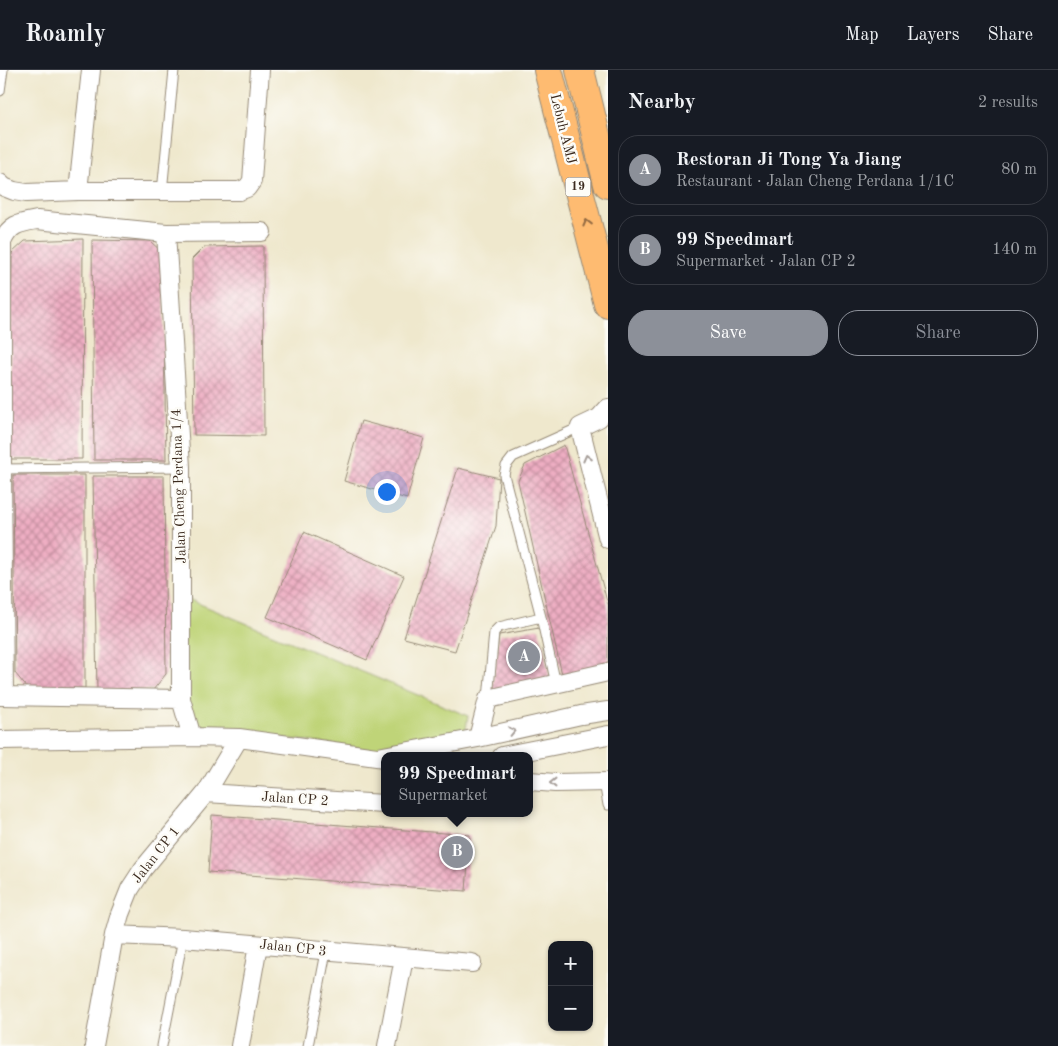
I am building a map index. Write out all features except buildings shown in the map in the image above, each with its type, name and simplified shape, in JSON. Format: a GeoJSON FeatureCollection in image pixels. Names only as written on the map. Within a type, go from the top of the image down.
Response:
{"type":"FeatureCollection","features":[{"type":"Feature","properties":{"kind":"highway","name":"Lebuh AMJ"},"geometry":{"type":"LineString","coordinates":[[548,70],[608,304]]}},
{"type":"Feature","properties":{"kind":"highway","name":"19"},"geometry":{"type":"LineString","coordinates":[[580,70],[608,184]]}},
{"type":"Feature","properties":{"kind":"street"},"geometry":{"type":"LineString","coordinates":[[78,191],[91,70]]}},
{"type":"Feature","properties":{"kind":"street"},"geometry":{"type":"LineString","coordinates":[[0,183],[14,191],[26,193],[78,191],[239,191],[247,188],[252,181],[260,70]]}},
{"type":"Feature","properties":{"kind":"street"},"geometry":{"type":"LineString","coordinates":[[180,699],[2,696],[2,242],[7,231],[19,223],[37,220],[166,233],[262,232]]}},
{"type":"Feature","properties":{"kind":"street","name":"Jalan Cheng Perdana 1/4"},"geometry":{"type":"LineString","coordinates":[[166,233],[181,467],[180,699],[192,737]]}},
{"type":"Feature","properties":{"kind":"street"},"geometry":{"type":"LineString","coordinates":[[608,408],[599,418],[580,427],[608,539]]}},
{"type":"Feature","properties":{"kind":"street"},"geometry":{"type":"LineString","coordinates":[[478,738],[488,699],[608,672]]}},
{"type":"Feature","properties":{"kind":"street"},"geometry":{"type":"LineString","coordinates":[[580,715],[608,700]]}},
{"type":"Feature","properties":{"kind":"street"},"geometry":{"type":"LineString","coordinates":[[407,752],[580,715],[608,711]]}},
{"type":"Feature","properties":{"kind":"street"},"geometry":{"type":"LineString","coordinates":[[522,752],[608,735]]}},
{"type":"Feature","properties":{"kind":"street"},"geometry":{"type":"LineString","coordinates":[[0,740],[239,738],[381,757]]}},
{"type":"Feature","properties":{"kind":"street","name":"Jalan CP 1"},"geometry":{"type":"LineString","coordinates":[[94,1046],[114,935],[120,914],[134,882],[206,793],[239,738]]}},
{"type":"Feature","properties":{"kind":"street"},"geometry":{"type":"LineString","coordinates":[[533,782],[606,782]]}},
{"type":"Feature","properties":{"kind":"street","name":"Jalan CP 2"},"geometry":{"type":"LineString","coordinates":[[206,793],[381,804]]}},
{"type":"Feature","properties":{"kind":"street","name":"Jalan CP 3"},"geometry":{"type":"LineString","coordinates":[[114,935],[182,938],[472,964]]}},
{"type":"Feature","properties":{"kind":"street"},"geometry":{"type":"LineString","coordinates":[[240,1046],[258,945]]}},
{"type":"Feature","properties":{"kind":"street"},"geometry":{"type":"LineString","coordinates":[[388,1046],[404,958]]}},
{"type":"Feature","properties":{"kind":"lane"},"geometry":{"type":"LineString","coordinates":[[0,91],[3,70]]}},
{"type":"Feature","properties":{"kind":"lane"},"geometry":{"type":"LineString","coordinates":[[162,192],[174,70]]}},
{"type":"Feature","properties":{"kind":"lane"},"geometry":{"type":"LineString","coordinates":[[556,684],[541,617],[504,476],[506,466],[513,457],[580,427]]}},
{"type":"Feature","properties":{"kind":"lane"},"geometry":{"type":"LineString","coordinates":[[2,469],[181,467]]}},
{"type":"Feature","properties":{"kind":"lane"},"geometry":{"type":"LineString","coordinates":[[488,699],[494,632],[499,627],[541,617]]}},
{"type":"Feature","properties":{"kind":"lane"},"geometry":{"type":"LineString","coordinates":[[606,782],[608,805]]}},
{"type":"Feature","properties":{"kind":"lane"},"geometry":{"type":"LineString","coordinates":[[162,1046],[182,938]]}},
{"type":"Feature","properties":{"kind":"lane"},"geometry":{"type":"LineString","coordinates":[[308,1046],[326,952]]}},
{"type":"Feature","properties":{"kind":"green space"},"geometry":{"type":"Polygon","coordinates":[[[183,597],[468,716],[465,735],[398,752],[183,724],[183,597]]]}},
{"type":"Feature","properties":{"kind":"place","name":"Restoran Ji Tong Ya Jiang"},"geometry":{"type":"Point","coordinates":[524,657]}},
{"type":"Feature","properties":{"kind":"place","name":"99 Speedmart"},"geometry":{"type":"Point","coordinates":[457,852]}}]}
